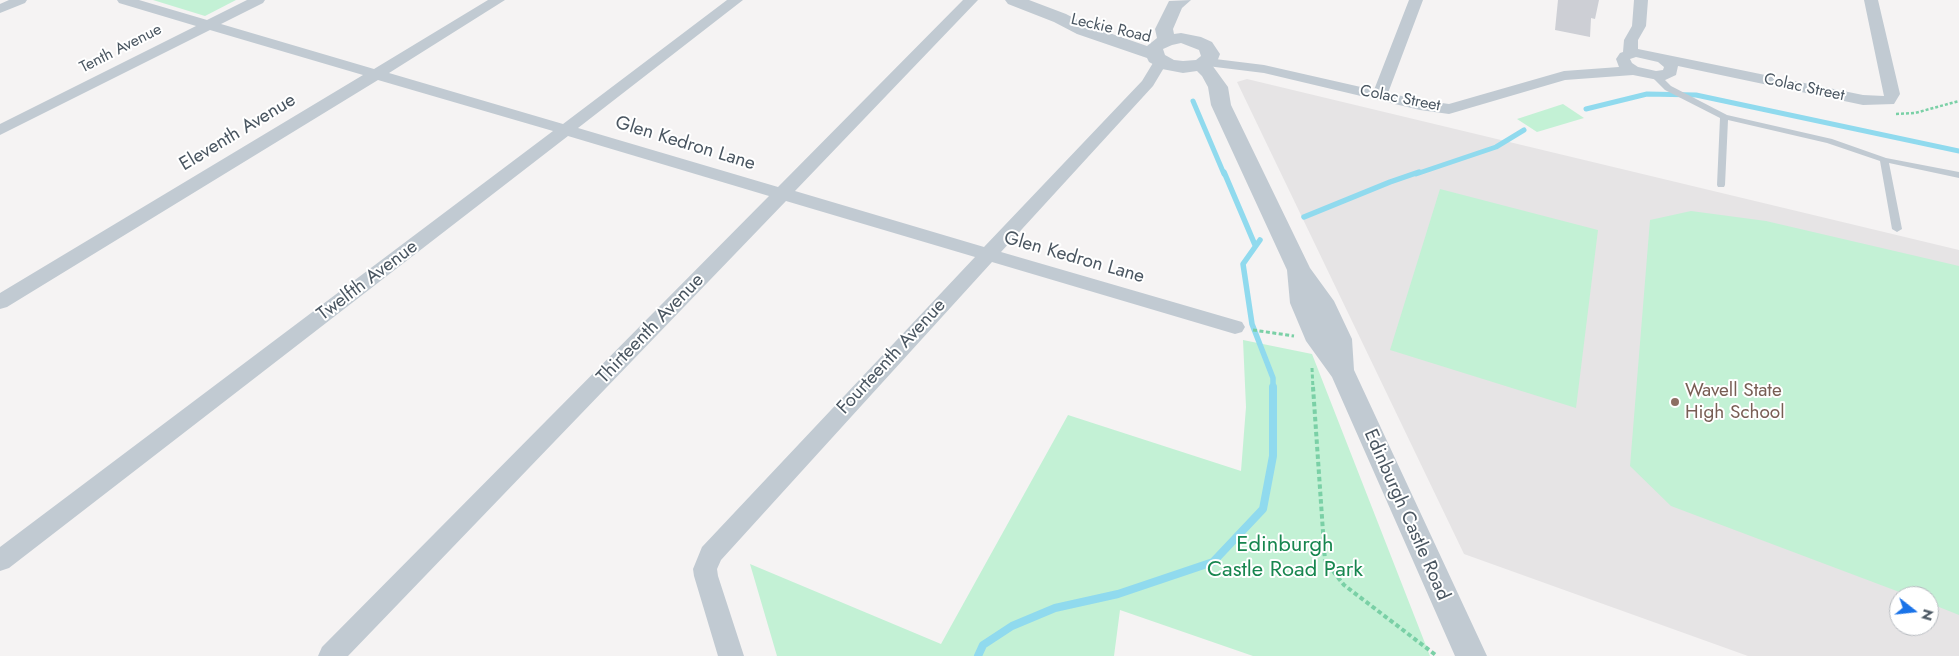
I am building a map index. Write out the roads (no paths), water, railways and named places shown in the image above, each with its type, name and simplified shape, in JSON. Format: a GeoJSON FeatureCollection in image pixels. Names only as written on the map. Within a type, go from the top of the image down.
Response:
{"type":"FeatureCollection","features":[{"type":"Feature","properties":{"kind":"street"},"geometry":{"type":"LineString","coordinates":[[0,9],[20,0]]}},
{"type":"Feature","properties":{"kind":"street","name":"Glen Kedron Lane"},"geometry":{"type":"LineString","coordinates":[[124,0],[1235,327]]}},
{"type":"Feature","properties":{"kind":"street","name":"Tenth Avenue"},"geometry":{"type":"LineString","coordinates":[[0,130],[258,0]]}},
{"type":"Feature","properties":{"kind":"street","name":"Eleventh Avenue"},"geometry":{"type":"LineString","coordinates":[[0,302],[498,0]]}},
{"type":"Feature","properties":{"kind":"street","name":"Twelfth Avenue"},"geometry":{"type":"LineString","coordinates":[[0,561],[736,0]]}},
{"type":"Feature","properties":{"kind":"street","name":"Thirteenth Avenue"},"geometry":{"type":"LineString","coordinates":[[331,656],[971,0]]}},
{"type":"Feature","properties":{"kind":"street","name":"Leckie Road"},"geometry":{"type":"LineString","coordinates":[[1014,0],[1060,18],[1083,30],[1182,55]]}},
{"type":"Feature","properties":{"kind":"street"},"geometry":{"type":"LineString","coordinates":[[1182,0],[1175,5],[1164,30],[1182,55]]}},
{"type":"Feature","properties":{"kind":"street","name":"Edinburgh Castle Road"},"geometry":{"type":"LineString","coordinates":[[1190,0],[1187,14],[1189,29],[1182,55],[1204,90],[1221,105],[1269,203],[1299,270],[1302,303],[1319,340],[1343,373],[1470,656]]}},
{"type":"Feature","properties":{"kind":"street"},"geometry":{"type":"LineString","coordinates":[[1379,96],[1416,0]]}},
{"type":"Feature","properties":{"kind":"street"},"geometry":{"type":"LineString","coordinates":[[1629,62],[1631,40],[1639,26],[1641,0]]}},
{"type":"Feature","properties":{"kind":"street","name":"Colac Street"},"geometry":{"type":"LineString","coordinates":[[1662,62],[1720,71],[1890,107],[1892,94],[1871,0]]}},
{"type":"Feature","properties":{"kind":"street"},"geometry":{"type":"LineString","coordinates":[[1629,62],[1656,76],[1663,76],[1662,62],[1639,26]]}},
{"type":"Feature","properties":{"kind":"street","name":"Colac Street"},"geometry":{"type":"LineString","coordinates":[[1182,55],[1264,69],[1379,96],[1449,109],[1564,76],[1629,62]]}},
{"type":"Feature","properties":{"kind":"street","name":"Fourteenth Avenue"},"geometry":{"type":"LineString","coordinates":[[732,656],[706,576],[705,569],[711,554],[1148,83],[1182,55]]}},
{"type":"Feature","properties":{"kind":"street"},"geometry":{"type":"LineString","coordinates":[[1629,62],[1662,62]]}},
{"type":"Feature","properties":{"kind":"lane"},"geometry":{"type":"LineString","coordinates":[[1656,76],[1668,88],[1724,117],[1829,141],[1884,160],[1959,175]]}},
{"type":"Feature","properties":{"kind":"lane"},"geometry":{"type":"LineString","coordinates":[[1721,185],[1724,117]]}},
{"type":"Feature","properties":{"kind":"lane"},"geometry":{"type":"LineString","coordinates":[[1884,160],[1897,229]]}},
{"type":"Feature","properties":{"kind":"waterway"},"geometry":{"type":"LineString","coordinates":[[1586,109],[1647,94],[1696,95],[1959,151]]}},
{"type":"Feature","properties":{"kind":"waterway"},"geometry":{"type":"LineString","coordinates":[[1193,101],[1224,174]]}},
{"type":"Feature","properties":{"kind":"waterway"},"geometry":{"type":"LineString","coordinates":[[1416,174],[1496,147],[1524,130]]}},
{"type":"Feature","properties":{"kind":"waterway"},"geometry":{"type":"LineString","coordinates":[[1224,172],[1255,245]]}},
{"type":"Feature","properties":{"kind":"waterway"},"geometry":{"type":"LineString","coordinates":[[1304,217],[1419,172]]}},
{"type":"Feature","properties":{"kind":"waterway"},"geometry":{"type":"LineString","coordinates":[[978,656],[983,645],[1012,626],[1055,608],[1118,594],[1213,562],[1263,509],[1273,456],[1273,378],[1252,324],[1243,264],[1260,240]]}},
{"type":"Feature","properties":{"kind":"place","name":"Wavell State High School"},"geometry":{"type":"Point","coordinates":[1675,402]}},
{"type":"Feature","properties":{"kind":"park label","name":"Edinburgh Castle Road Park"},"geometry":{"type":"Point","coordinates":[1285,558]}}]}
